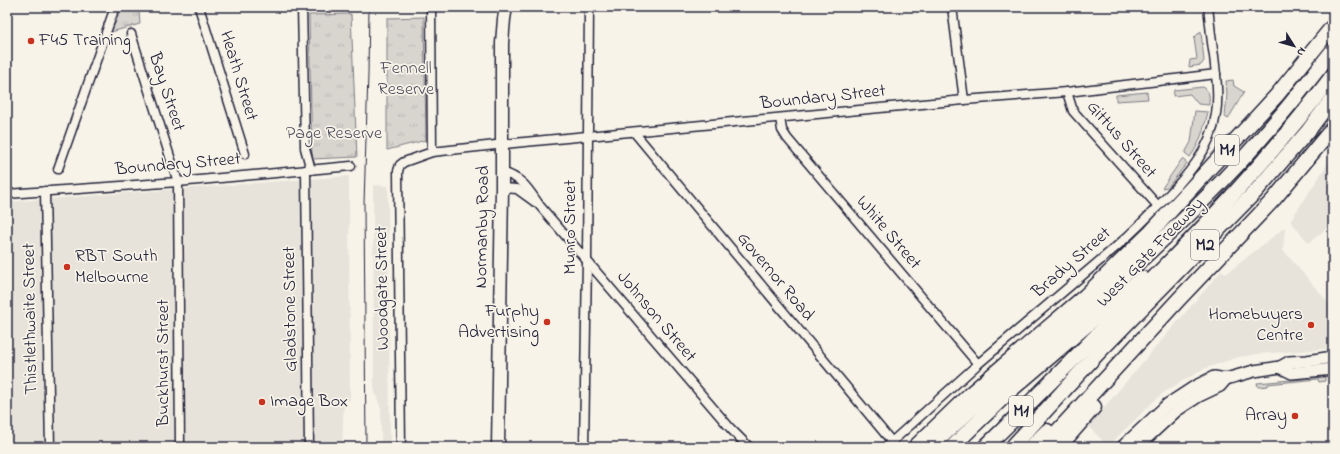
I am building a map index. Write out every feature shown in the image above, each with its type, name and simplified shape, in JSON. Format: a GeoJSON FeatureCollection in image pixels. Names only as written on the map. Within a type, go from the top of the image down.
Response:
{"type":"FeatureCollection","features":[{"type":"Feature","properties":{"kind":"highway","name":"M1"},"geometry":{"type":"LineString","coordinates":[[915,447],[970,394],[1085,296],[1170,212],[1277,95],[1333,26]]}},
{"type":"Feature","properties":{"kind":"highway"},"geometry":{"type":"LineString","coordinates":[[1164,239],[1271,112],[1333,35]]}},
{"type":"Feature","properties":{"kind":"highway"},"geometry":{"type":"LineString","coordinates":[[931,447],[972,408],[1099,298],[1164,239],[1256,144],[1333,50]]}},
{"type":"Feature","properties":{"kind":"highway","name":"West Gate Freeway"},"geometry":{"type":"LineString","coordinates":[[985,447],[1179,254],[1297,121],[1333,75]]}},
{"type":"Feature","properties":{"kind":"highway","name":"M2"},"geometry":{"type":"LineString","coordinates":[[1070,388],[1256,191],[1308,131],[1333,98]]}},
{"type":"Feature","properties":{"kind":"highway","name":"M1"},"geometry":{"type":"LineString","coordinates":[[1013,446],[1263,198],[1289,169],[1333,113]]}},
{"type":"Feature","properties":{"kind":"highway"},"geometry":{"type":"LineString","coordinates":[[1043,447],[1179,299],[1274,199],[1333,128]]}},
{"type":"Feature","properties":{"kind":"highway","name":"M2"},"geometry":{"type":"LineString","coordinates":[[1059,447],[1201,285],[1301,180],[1333,140]]}},
{"type":"Feature","properties":{"kind":"highway"},"geometry":{"type":"LineString","coordinates":[[952,447],[1011,390],[1141,279],[1239,188]]}},
{"type":"Feature","properties":{"kind":"highway"},"geometry":{"type":"LineString","coordinates":[[893,445],[940,411],[998,359],[1083,289],[1115,267]]}},
{"type":"Feature","properties":{"kind":"highway"},"geometry":{"type":"LineString","coordinates":[[1031,447],[1109,364],[1179,299]]}},
{"type":"Feature","properties":{"kind":"highway","name":"M2"},"geometry":{"type":"LineString","coordinates":[[1053,447],[1110,388]]}},
{"type":"Feature","properties":{"kind":"main road","name":"Normanby Road"},"geometry":{"type":"LineString","coordinates":[[498,447],[502,188],[502,43],[506,7]]}},
{"type":"Feature","properties":{"kind":"main road"},"geometry":{"type":"LineString","coordinates":[[1122,447],[1158,412],[1182,394],[1214,377],[1226,379],[1254,371],[1280,367],[1289,362],[1333,357]]}},
{"type":"Feature","properties":{"kind":"main road"},"geometry":{"type":"LineString","coordinates":[[1280,367],[1292,373],[1333,369]]}},
{"type":"Feature","properties":{"kind":"main road"},"geometry":{"type":"LineString","coordinates":[[1137,447],[1176,411],[1199,396],[1220,386],[1226,379]]}},
{"type":"Feature","properties":{"kind":"street"},"geometry":{"type":"LineString","coordinates":[[58,168],[115,7]]}},
{"type":"Feature","properties":{"kind":"street","name":"Heath Street"},"geometry":{"type":"LineString","coordinates":[[199,7],[245,154]]}},
{"type":"Feature","properties":{"kind":"street","name":"Gladstone Street"},"geometry":{"type":"LineString","coordinates":[[302,7],[305,147],[309,170],[309,447]]}},
{"type":"Feature","properties":{"kind":"street"},"geometry":{"type":"LineString","coordinates":[[431,7],[432,152]]}},
{"type":"Feature","properties":{"kind":"street","name":"Munro Street"},"geometry":{"type":"LineString","coordinates":[[584,447],[589,7]]}},
{"type":"Feature","properties":{"kind":"street"},"geometry":{"type":"LineString","coordinates":[[952,7],[964,100]]}},
{"type":"Feature","properties":{"kind":"street","name":"Brady Street"},"geometry":{"type":"LineString","coordinates":[[893,445],[978,364],[1117,246],[1191,171],[1206,147],[1212,132],[1216,114],[1216,74],[1208,7]]}},
{"type":"Feature","properties":{"kind":"street","name":"Bay Street"},"geometry":{"type":"LineString","coordinates":[[131,34],[178,182]]}},
{"type":"Feature","properties":{"kind":"street","name":"Boundary Street"},"geometry":{"type":"LineString","coordinates":[[432,152],[964,100],[1067,92],[1216,74]]}},
{"type":"Feature","properties":{"kind":"street","name":"Gittus Street"},"geometry":{"type":"LineString","coordinates":[[1067,92],[1073,111],[1158,206]]}},
{"type":"Feature","properties":{"kind":"street","name":"White Street"},"geometry":{"type":"LineString","coordinates":[[780,118],[782,130],[786,138],[978,364]]}},
{"type":"Feature","properties":{"kind":"street","name":"Governor Road"},"geometry":{"type":"LineString","coordinates":[[634,132],[893,445]]}},
{"type":"Feature","properties":{"kind":"street","name":"Woodgate Street"},"geometry":{"type":"LineString","coordinates":[[401,447],[398,169],[402,162],[432,152]]}},
{"type":"Feature","properties":{"kind":"street","name":"Boundary Street"},"geometry":{"type":"LineString","coordinates":[[7,194],[178,182],[351,166]]}},
{"type":"Feature","properties":{"kind":"street","name":"Johnson Street"},"geometry":{"type":"LineString","coordinates":[[502,172],[514,176],[523,183],[540,206],[587,261],[731,429],[749,447]]}},
{"type":"Feature","properties":{"kind":"street","name":"Buckhurst Street"},"geometry":{"type":"LineString","coordinates":[[178,182],[180,447]]}},
{"type":"Feature","properties":{"kind":"street","name":"Johnson Street"},"geometry":{"type":"LineString","coordinates":[[502,188],[518,189],[540,206]]}},
{"type":"Feature","properties":{"kind":"street","name":"Thistlethwaite Street"},"geometry":{"type":"LineString","coordinates":[[45,191],[50,447]]}},
{"type":"Feature","properties":{"kind":"shaded area"},"geometry":{"type":"Polygon","coordinates":[[[1333,156],[1333,223],[1309,243],[1290,221],[1333,156]]]}},
{"type":"Feature","properties":{"kind":"shaded area"},"geometry":{"type":"Polygon","coordinates":[[[349,176],[350,400],[344,401],[342,447],[7,447],[7,202],[349,176]]]}},
{"type":"Feature","properties":{"kind":"shaded area"},"geometry":{"type":"Polygon","coordinates":[[[373,185],[388,186],[390,447],[381,447],[381,409],[374,389],[373,185]]]}},
{"type":"Feature","properties":{"kind":"shaded area"},"geometry":{"type":"Polygon","coordinates":[[[1285,227],[1283,250],[1333,308],[1333,347],[1239,357],[1206,368],[1163,393],[1108,446],[1088,426],[1222,270],[1226,274],[1285,227]]]}},
{"type":"Feature","properties":{"kind":"green space"},"geometry":{"type":"Polygon","coordinates":[[[121,10],[139,11],[140,24],[111,32],[121,10]]]}},
{"type":"Feature","properties":{"kind":"green space","name":"Page Reserve"},"geometry":{"type":"Polygon","coordinates":[[[351,14],[357,157],[312,159],[309,15],[351,14]]]}},
{"type":"Feature","properties":{"kind":"green space","name":"Fennell Reserve"},"geometry":{"type":"Polygon","coordinates":[[[424,17],[426,140],[387,150],[387,18],[424,17]]]}},
{"type":"Feature","properties":{"kind":"green space"},"geometry":{"type":"Polygon","coordinates":[[[1201,31],[1204,61],[1201,65],[1189,67],[1190,60],[1197,59],[1194,38],[1201,31]]]}},
{"type":"Feature","properties":{"kind":"green space"},"geometry":{"type":"Polygon","coordinates":[[[1233,80],[1234,86],[1244,92],[1228,119],[1225,117],[1227,94],[1226,81],[1233,80]]]}},
{"type":"Feature","properties":{"kind":"green space"},"geometry":{"type":"Polygon","coordinates":[[[1203,87],[1208,93],[1209,105],[1198,104],[1190,94],[1173,96],[1174,90],[1203,87]]]}},
{"type":"Feature","properties":{"kind":"green space"},"geometry":{"type":"Polygon","coordinates":[[[1147,92],[1148,99],[1116,101],[1116,95],[1147,92]]]}},
{"type":"Feature","properties":{"kind":"green space"},"geometry":{"type":"Polygon","coordinates":[[[1195,111],[1208,112],[1199,141],[1190,157],[1185,153],[1191,142],[1195,111]]]}},
{"type":"Feature","properties":{"kind":"green space"},"geometry":{"type":"Polygon","coordinates":[[[1182,159],[1187,163],[1168,187],[1162,188],[1182,159]]]}},
{"type":"Feature","properties":{"kind":"green space"},"geometry":{"type":"Polygon","coordinates":[[[1325,377],[1325,381],[1319,382],[1318,379],[1268,384],[1268,386],[1258,387],[1257,383],[1325,377]]]}},
{"type":"Feature","properties":{"kind":"tram line"},"geometry":{"type":"LineString","coordinates":[[366,447],[364,204],[369,7]]}},
{"type":"Feature","properties":{"kind":"place","name":"F45 Training"},"geometry":{"type":"Point","coordinates":[31,41]}},
{"type":"Feature","properties":{"kind":"place","name":"RBT South Melbourne"},"geometry":{"type":"Point","coordinates":[67,267]}},
{"type":"Feature","properties":{"kind":"place","name":"Furphy Advertising"},"geometry":{"type":"Point","coordinates":[547,322]}},
{"type":"Feature","properties":{"kind":"place","name":"Homebuyers Centre"},"geometry":{"type":"Point","coordinates":[1311,325]}},
{"type":"Feature","properties":{"kind":"place","name":"Image Box"},"geometry":{"type":"Point","coordinates":[262,402]}},
{"type":"Feature","properties":{"kind":"place","name":"Array"},"geometry":{"type":"Point","coordinates":[1295,416]}}]}
